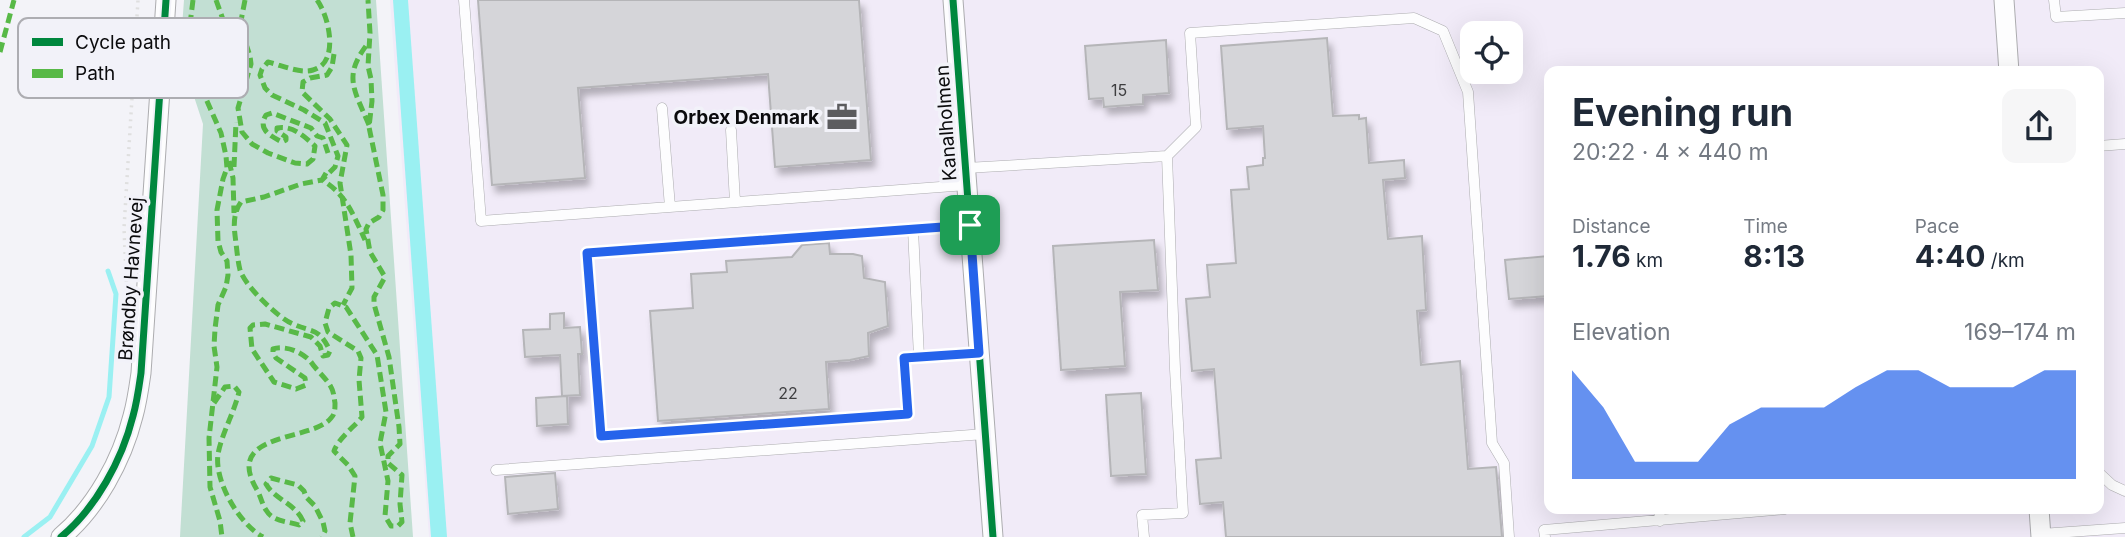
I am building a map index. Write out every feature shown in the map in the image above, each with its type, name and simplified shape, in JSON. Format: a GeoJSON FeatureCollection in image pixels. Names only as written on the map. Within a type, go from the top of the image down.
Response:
{"type":"FeatureCollection","features":[{"type":"Feature","properties":{"kind":"street","name":"Brøndby Havnevej"},"geometry":{"type":"LineString","coordinates":[[165,18],[166,0]]}},
{"type":"Feature","properties":{"kind":"street","name":"Kanalholmen"},"geometry":{"type":"LineString","coordinates":[[953,0],[993,537]]}},
{"type":"Feature","properties":{"kind":"street"},"geometry":{"type":"LineString","coordinates":[[2004,0],[2009,66]]}},
{"type":"Feature","properties":{"kind":"street","name":"Brøndby Havnevej"},"geometry":{"type":"LineString","coordinates":[[61,537],[96,498],[118,459],[133,417],[141,373],[159,98]]}},
{"type":"Feature","properties":{"kind":"street"},"geometry":{"type":"LineString","coordinates":[[2039,514],[2041,536]]}},
{"type":"Feature","properties":{"kind":"lane"},"geometry":{"type":"LineString","coordinates":[[464,0],[481,221],[735,202],[1167,156],[1196,127],[1190,33],[1414,18],[1443,31],[1468,92],[1492,443],[1504,463],[1509,537]]}},
{"type":"Feature","properties":{"kind":"lane"},"geometry":{"type":"LineString","coordinates":[[2054,0],[2056,18],[2125,13]]}},
{"type":"Feature","properties":{"kind":"lane"},"geometry":{"type":"LineString","coordinates":[[662,108],[670,207]]}},
{"type":"Feature","properties":{"kind":"lane"},"geometry":{"type":"LineString","coordinates":[[731,130],[735,202]]}},
{"type":"Feature","properties":{"kind":"lane"},"geometry":{"type":"LineString","coordinates":[[2104,146],[2125,144]]}},
{"type":"Feature","properties":{"kind":"lane"},"geometry":{"type":"LineString","coordinates":[[1144,537],[1142,515],[1183,513],[1167,156]]}},
{"type":"Feature","properties":{"kind":"lane"},"geometry":{"type":"LineString","coordinates":[[970,225],[587,253],[601,436],[908,414],[904,358],[979,353]]}},
{"type":"Feature","properties":{"kind":"lane"},"geometry":{"type":"LineString","coordinates":[[913,229],[919,357]]}},
{"type":"Feature","properties":{"kind":"lane"},"geometry":{"type":"LineString","coordinates":[[496,470],[985,434]]}},
{"type":"Feature","properties":{"kind":"lane"},"geometry":{"type":"LineString","coordinates":[[2104,478],[2125,491]]}},
{"type":"Feature","properties":{"kind":"lane"},"geometry":{"type":"LineString","coordinates":[[1659,514],[1660,521]]}},
{"type":"Feature","properties":{"kind":"lane"},"geometry":{"type":"LineString","coordinates":[[1545,537],[1544,530],[1733,514]]}},
{"type":"Feature","properties":{"kind":"lane"},"geometry":{"type":"LineString","coordinates":[[2041,536],[2125,528]]}},
{"type":"Feature","properties":{"kind":"path"},"geometry":{"type":"LineString","coordinates":[[137,18],[138,0]]}},
{"type":"Feature","properties":{"kind":"path"},"geometry":{"type":"LineString","coordinates":[[128,307],[124,228],[132,98]]}},
{"type":"Feature","properties":{"kind":"shaded area"},"geometry":{"type":"Polygon","coordinates":[[[390,0],[2125,0],[2125,537],[429,537],[390,0]]]}},
{"type":"Feature","properties":{"kind":"green space"},"geometry":{"type":"Polygon","coordinates":[[[184,0],[376,0],[413,537],[180,537],[203,124],[194,98],[248,98],[248,18],[183,18],[184,0]]]}},
{"type":"Feature","properties":{"kind":"water"},"geometry":{"type":"Polygon","coordinates":[[[393,0],[408,0],[447,537],[431,537],[393,0]]]}},
{"type":"Feature","properties":{"kind":"building"},"geometry":{"type":"Polygon","coordinates":[[[478,0],[859,0],[871,160],[775,167],[768,74],[578,88],[585,178],[492,185],[478,0]]]}},
{"type":"Feature","properties":{"kind":"building"},"geometry":{"type":"Polygon","coordinates":[[[1327,38],[1333,116],[1359,115],[1359,119],[1366,118],[1369,163],[1404,160],[1405,178],[1383,180],[1388,239],[1422,236],[1426,310],[1417,311],[1421,365],[1460,361],[1468,469],[1496,467],[1502,537],[1226,537],[1223,502],[1200,504],[1196,460],[1221,458],[1214,369],[1192,371],[1186,299],[1210,297],[1207,265],[1236,263],[1231,190],[1249,189],[1247,167],[1263,165],[1265,158],[1263,126],[1227,129],[1221,46],[1327,38]]]}},
{"type":"Feature","properties":{"kind":"building"},"geometry":{"type":"Polygon","coordinates":[[[1166,40],[1169,93],[1143,95],[1143,104],[1104,107],[1103,98],[1089,99],[1085,46],[1166,40]]]}},
{"type":"Feature","properties":{"kind":"building"},"geometry":{"type":"Polygon","coordinates":[[[1154,240],[1158,290],[1120,292],[1125,366],[1061,370],[1053,246],[1154,240]]]}},
{"type":"Feature","properties":{"kind":"building"},"geometry":{"type":"Polygon","coordinates":[[[829,243],[830,254],[862,256],[864,278],[885,282],[888,326],[868,333],[869,356],[826,362],[829,409],[658,421],[650,311],[693,308],[691,274],[727,272],[726,261],[792,257],[802,245],[829,243]]]}},
{"type":"Feature","properties":{"kind":"building"},"geometry":{"type":"Polygon","coordinates":[[[1544,256],[1544,296],[1509,299],[1505,260],[1544,256]]]}},
{"type":"Feature","properties":{"kind":"building"},"geometry":{"type":"Polygon","coordinates":[[[564,313],[564,328],[580,327],[580,395],[562,396],[560,355],[525,357],[523,330],[550,329],[550,314],[564,313]]]}},
{"type":"Feature","properties":{"kind":"building"},"geometry":{"type":"Polygon","coordinates":[[[1141,393],[1146,474],[1111,476],[1106,395],[1141,393]]]}},
{"type":"Feature","properties":{"kind":"building"},"geometry":{"type":"Polygon","coordinates":[[[567,396],[568,424],[537,426],[536,398],[567,396]]]}},
{"type":"Feature","properties":{"kind":"building"},"geometry":{"type":"Polygon","coordinates":[[[555,473],[558,509],[508,514],[505,477],[555,473]]]}},
{"type":"Feature","properties":{"kind":"waterway"},"geometry":{"type":"LineString","coordinates":[[24,537],[50,517],[92,446],[109,397],[116,294],[108,271]]}},
{"type":"Feature","properties":{"kind":"marked path"},"geometry":{"type":"LineString","coordinates":[[0,52],[14,0]]}},
{"type":"Feature","properties":{"kind":"marked path"},"geometry":{"type":"LineString","coordinates":[[191,18],[193,0]]}},
{"type":"Feature","properties":{"kind":"marked path"},"geometry":{"type":"LineString","coordinates":[[216,0],[222,18]]}},
{"type":"Feature","properties":{"kind":"marked path"},"geometry":{"type":"LineString","coordinates":[[242,18],[245,0]]}},
{"type":"Feature","properties":{"kind":"marked path"},"geometry":{"type":"LineString","coordinates":[[317,0],[330,38],[327,58],[321,66],[302,71],[268,62],[260,75],[265,88],[272,95],[325,123],[338,156],[335,167],[322,180],[241,202],[236,212],[234,227],[240,270],[248,284],[279,315],[293,324],[319,334],[330,351],[323,356],[320,346],[311,337],[265,324],[253,325],[250,328],[252,349],[274,382],[296,389],[306,385],[305,378],[273,353],[273,349],[288,349],[307,358],[333,391],[335,407],[331,418],[321,426],[260,448],[251,457],[249,471],[269,514],[276,519],[299,525],[303,521],[299,515],[266,484],[271,478],[298,485],[315,506],[323,522],[325,531],[322,537]]}},
{"type":"Feature","properties":{"kind":"marked path"},"geometry":{"type":"LineString","coordinates":[[353,537],[350,523],[355,476],[334,451],[362,417],[359,380],[361,358],[358,351],[328,332],[325,323],[329,308],[335,303],[346,307],[377,355],[386,412],[380,443],[388,481],[385,516],[391,526],[398,526],[402,522],[402,475],[388,463],[388,456],[400,444],[399,427],[389,357],[374,304],[374,297],[385,277],[370,252],[366,229],[383,210],[383,195],[369,127],[372,101],[368,66],[368,0]]}},
{"type":"Feature","properties":{"kind":"marked path"},"geometry":{"type":"LineString","coordinates":[[369,42],[356,64],[353,83],[369,125]]}},
{"type":"Feature","properties":{"kind":"marked path"},"geometry":{"type":"LineString","coordinates":[[248,50],[251,64],[248,74]]}},
{"type":"Feature","properties":{"kind":"marked path"},"geometry":{"type":"LineString","coordinates":[[334,54],[332,67],[327,75],[303,82],[302,92],[330,119],[347,145],[340,183],[351,255],[352,288],[343,305]]}},
{"type":"Feature","properties":{"kind":"marked path"},"geometry":{"type":"LineString","coordinates":[[206,98],[221,133],[227,168],[217,210],[218,241],[227,261],[228,275],[218,305],[215,329],[217,367],[209,438],[210,487],[222,537]]}},
{"type":"Feature","properties":{"kind":"marked path"},"geometry":{"type":"LineString","coordinates":[[241,98],[238,108],[242,132],[252,144],[295,163],[307,164],[313,159],[315,146],[302,135],[288,128],[277,128],[277,131],[286,137],[282,142],[264,129],[266,115],[272,113],[311,128],[317,136],[323,138],[328,153]]}},
{"type":"Feature","properties":{"kind":"marked path"},"geometry":{"type":"LineString","coordinates":[[234,167],[236,122]]}},
{"type":"Feature","properties":{"kind":"marked path"},"geometry":{"type":"LineString","coordinates":[[229,161],[233,178],[234,213]]}},
{"type":"Feature","properties":{"kind":"marked path"},"geometry":{"type":"LineString","coordinates":[[326,173],[322,180],[343,199],[365,240]]}},
{"type":"Feature","properties":{"kind":"marked path"},"geometry":{"type":"LineString","coordinates":[[214,403],[225,387],[234,386],[239,392],[220,446],[218,465],[230,501],[245,522],[263,537]]}},
{"type":"Feature","properties":{"kind":"cycle path"},"geometry":{"type":"LineString","coordinates":[[165,18],[166,0]]}},
{"type":"Feature","properties":{"kind":"cycle path"},"geometry":{"type":"LineString","coordinates":[[953,0],[993,537]]}},
{"type":"Feature","properties":{"kind":"cycle path"},"geometry":{"type":"LineString","coordinates":[[61,537],[96,498],[115,466],[137,400],[159,98]]}},
{"type":"Feature","properties":{"kind":"place","name":"Orbex Denmark"},"geometry":{"type":"Point","coordinates":[842,117]}},
{"type":"Feature","properties":{"kind":"route"},"geometry":{"type":"LineString","coordinates":[[970,225],[979,353],[904,358],[908,414],[601,436],[587,253],[970,225]]}}]}
